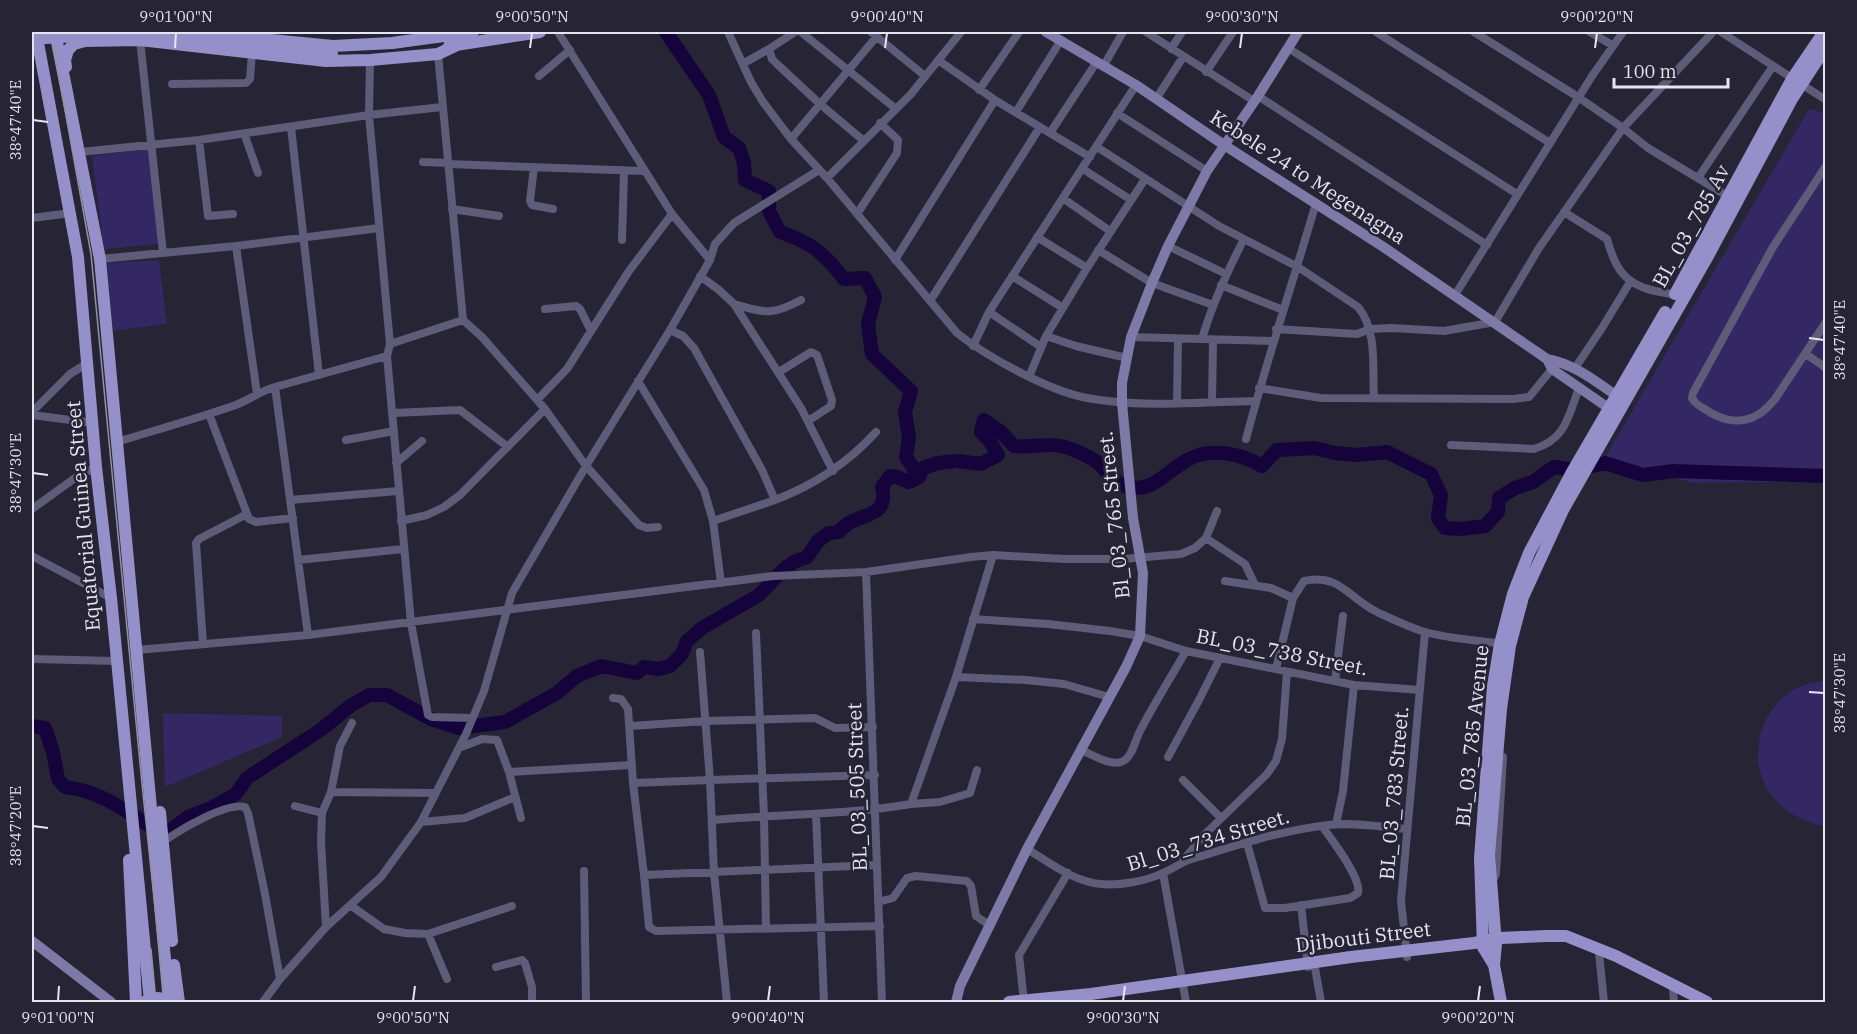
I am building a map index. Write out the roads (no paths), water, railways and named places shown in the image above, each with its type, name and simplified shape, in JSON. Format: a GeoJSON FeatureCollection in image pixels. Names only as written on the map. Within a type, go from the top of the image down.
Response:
{"type":"FeatureCollection","features":[{"type":"Feature","properties":{"kind":"main road"},"geometry":{"type":"LineString","coordinates":[[32,32],[38,32],[33,46]]}},
{"type":"Feature","properties":{"kind":"main road","name":"Equatorial Guinea Street"},"geometry":{"type":"LineString","coordinates":[[55,32],[100,259],[137,650],[154,806],[160,838],[164,952],[175,1002]]}},
{"type":"Feature","properties":{"kind":"main road"},"geometry":{"type":"LineString","coordinates":[[33,46],[131,32],[247,46],[392,52],[455,40],[540,32]]}},
{"type":"Feature","properties":{"kind":"main road"},"geometry":{"type":"LineString","coordinates":[[188,32],[333,50]]}},
{"type":"Feature","properties":{"kind":"main road"},"geometry":{"type":"LineString","coordinates":[[257,32],[335,38],[374,38],[429,32]]}},
{"type":"Feature","properties":{"kind":"main road"},"geometry":{"type":"LineString","coordinates":[[435,32],[455,40]]}},
{"type":"Feature","properties":{"kind":"main road"},"geometry":{"type":"LineString","coordinates":[[33,46],[57,46],[85,41],[140,40],[327,61],[370,60],[438,54],[455,40],[473,32]]}},
{"type":"Feature","properties":{"kind":"main road","name":"BL_03_785 Av"},"geometry":{"type":"LineString","coordinates":[[1596,443],[1617,396],[1679,296],[1708,256],[1824,32]]}},
{"type":"Feature","properties":{"kind":"main road"},"geometry":{"type":"LineString","coordinates":[[67,87],[65,60],[68,50],[74,44]]}},
{"type":"Feature","properties":{"kind":"main road","name":"Equatorial Guinea Street"},"geometry":{"type":"LineString","coordinates":[[33,46],[47,84],[78,257],[96,467],[150,1002]]}},
{"type":"Feature","properties":{"kind":"main road","name":"BL_03_785 Av"},"geometry":{"type":"LineString","coordinates":[[1596,443],[1679,296],[1729,197],[1797,82],[1826,47]]}},
{"type":"Feature","properties":{"kind":"main road","name":"BL_03_785 Avenue"},"geometry":{"type":"LineString","coordinates":[[1482,944],[1480,858],[1493,686],[1505,645],[1531,575],[1563,510],[1578,473],[1596,443]]}},
{"type":"Feature","properties":{"kind":"main road","name":"BL_03_785 Avenue"},"geometry":{"type":"LineString","coordinates":[[1482,944],[1492,909],[1489,855],[1505,645]]}},
{"type":"Feature","properties":{"kind":"main road"},"geometry":{"type":"LineString","coordinates":[[132,826],[128,845],[136,1002]]}},
{"type":"Feature","properties":{"kind":"main road"},"geometry":{"type":"LineString","coordinates":[[144,1002],[157,998],[175,1002],[160,838]]}},
{"type":"Feature","properties":{"kind":"main road"},"geometry":{"type":"LineString","coordinates":[[1492,909],[1514,939]]}},
{"type":"Feature","properties":{"kind":"main road","name":"Djibouti Street"},"geometry":{"type":"LineString","coordinates":[[1009,1002],[1183,983],[1514,939],[1566,936],[1616,956],[1707,1002]]}},
{"type":"Feature","properties":{"kind":"main road","name":"Djibouti Street"},"geometry":{"type":"LineString","coordinates":[[1514,939],[1560,940],[1599,953],[1699,1002]]}},
{"type":"Feature","properties":{"kind":"main road"},"geometry":{"type":"LineString","coordinates":[[1482,944],[1494,965],[1501,1002]]}},
{"type":"Feature","properties":{"kind":"main road","name":"Djibouti Street"},"geometry":{"type":"LineString","coordinates":[[1050,1002],[1183,983]]}},
{"type":"Feature","properties":{"kind":"street"},"geometry":{"type":"LineString","coordinates":[[558,32],[672,214],[710,260]]}},
{"type":"Feature","properties":{"kind":"street"},"geometry":{"type":"LineString","coordinates":[[728,32],[755,89],[791,138],[957,333],[973,346],[1029,377],[1086,398],[1122,403],[1256,401]]}},
{"type":"Feature","properties":{"kind":"street"},"geometry":{"type":"LineString","coordinates":[[744,63],[795,32]]}},
{"type":"Feature","properties":{"kind":"street"},"geometry":{"type":"LineString","coordinates":[[801,32],[896,110]]}},
{"type":"Feature","properties":{"kind":"street"},"geometry":{"type":"LineString","coordinates":[[827,178],[880,123],[896,110],[961,32]]}},
{"type":"Feature","properties":{"kind":"street"},"geometry":{"type":"LineString","coordinates":[[979,90],[1019,32]]}},
{"type":"Feature","properties":{"kind":"street","name":"Kebele 24 to Megenagna"},"geometry":{"type":"LineString","coordinates":[[1046,32],[1136,85],[1455,295],[1495,322],[1579,388],[1610,409]]}},
{"type":"Feature","properties":{"kind":"street"},"geometry":{"type":"LineString","coordinates":[[1050,133],[1123,32]]}},
{"type":"Feature","properties":{"kind":"street"},"geometry":{"type":"LineString","coordinates":[[1146,32],[1206,72],[1256,99],[1487,245]]}},
{"type":"Feature","properties":{"kind":"street"},"geometry":{"type":"LineString","coordinates":[[1171,49],[1182,32]]}},
{"type":"Feature","properties":{"kind":"street"},"geometry":{"type":"LineString","coordinates":[[1206,72],[1233,32]]}},
{"type":"Feature","properties":{"kind":"street","name":"Bl_03_765 Street."},"geometry":{"type":"LineString","coordinates":[[956,1002],[960,986],[1027,849],[1126,667],[1140,636],[1143,573],[1133,518],[1131,485],[1123,435],[1122,403],[1122,383],[1131,337],[1168,246],[1207,171],[1298,32]]}},
{"type":"Feature","properties":{"kind":"street"},"geometry":{"type":"LineString","coordinates":[[1376,32],[1550,143]]}},
{"type":"Feature","properties":{"kind":"street"},"geometry":{"type":"LineString","coordinates":[[1474,32],[1578,97],[1648,148],[1729,197]]}},
{"type":"Feature","properties":{"kind":"street"},"geometry":{"type":"LineString","coordinates":[[1590,32],[1612,45]]}},
{"type":"Feature","properties":{"kind":"street"},"geometry":{"type":"LineString","coordinates":[[1455,295],[1578,97],[1623,32]]}},
{"type":"Feature","properties":{"kind":"street"},"geometry":{"type":"LineString","coordinates":[[1276,330],[1357,334],[1370,329],[1416,328],[1444,331],[1495,322],[1539,248],[1623,128],[1713,32]]}},
{"type":"Feature","properties":{"kind":"street"},"geometry":{"type":"LineString","coordinates":[[1721,32],[1826,100]]}},
{"type":"Feature","properties":{"kind":"street"},"geometry":{"type":"LineString","coordinates":[[791,138],[848,70],[874,34],[925,76]]}},
{"type":"Feature","properties":{"kind":"street"},"geometry":{"type":"LineString","coordinates":[[140,40],[164,253]]}},
{"type":"Feature","properties":{"kind":"street"},"geometry":{"type":"LineString","coordinates":[[1016,112],[1061,40]]}},
{"type":"Feature","properties":{"kind":"street"},"geometry":{"type":"LineString","coordinates":[[1288,48],[1517,194]]}},
{"type":"Feature","properties":{"kind":"street"},"geometry":{"type":"LineString","coordinates":[[769,49],[772,59],[864,141]]}},
{"type":"Feature","properties":{"kind":"street"},"geometry":{"type":"LineString","coordinates":[[539,76],[570,50]]}},
{"type":"Feature","properties":{"kind":"street"},"geometry":{"type":"LineString","coordinates":[[172,84],[246,83],[250,79],[252,53]]}},
{"type":"Feature","properties":{"kind":"street"},"geometry":{"type":"LineString","coordinates":[[438,54],[463,320],[482,337],[545,409],[586,466],[639,525],[647,528],[658,526]]}},
{"type":"Feature","properties":{"kind":"street"},"geometry":{"type":"LineString","coordinates":[[1156,99],[1183,57]]}},
{"type":"Feature","properties":{"kind":"street"},"geometry":{"type":"LineString","coordinates":[[370,60],[369,115],[390,344],[387,356],[411,623],[428,715],[471,721]]}},
{"type":"Feature","properties":{"kind":"street"},"geometry":{"type":"LineString","coordinates":[[938,60],[979,90],[1089,158]]}},
{"type":"Feature","properties":{"kind":"street"},"geometry":{"type":"LineString","coordinates":[[1698,178],[1773,66]]}},
{"type":"Feature","properties":{"kind":"street"},"geometry":{"type":"LineString","coordinates":[[973,346],[989,312],[1136,85]]}},
{"type":"Feature","properties":{"kind":"street"},"geometry":{"type":"LineString","coordinates":[[895,260],[995,100]]}},
{"type":"Feature","properties":{"kind":"street"},"geometry":{"type":"LineString","coordinates":[[80,152],[199,140],[369,115],[442,107]]}},
{"type":"Feature","properties":{"kind":"street"},"geometry":{"type":"LineString","coordinates":[[1118,113],[1207,171]]}},
{"type":"Feature","properties":{"kind":"street"},"geometry":{"type":"LineString","coordinates":[[856,214],[897,153],[898,140],[880,123]]}},
{"type":"Feature","properties":{"kind":"street"},"geometry":{"type":"LineString","coordinates":[[291,127],[319,375]]}},
{"type":"Feature","properties":{"kind":"street"},"geometry":{"type":"LineString","coordinates":[[930,301],[1040,127]]}},
{"type":"Feature","properties":{"kind":"street"},"geometry":{"type":"LineString","coordinates":[[244,133],[258,172]]}},
{"type":"Feature","properties":{"kind":"street"},"geometry":{"type":"LineString","coordinates":[[199,140],[208,216],[233,214]]}},
{"type":"Feature","properties":{"kind":"street"},"geometry":{"type":"LineString","coordinates":[[1097,147],[1244,240],[1298,267],[1358,307],[1364,314],[1370,329],[1374,398]]}},
{"type":"Feature","properties":{"kind":"street"},"geometry":{"type":"LineString","coordinates":[[423,162],[644,171]]}},
{"type":"Feature","properties":{"kind":"street"},"geometry":{"type":"LineString","coordinates":[[1826,166],[1773,247],[1692,398],[1695,403],[1730,421],[1742,421],[1756,417],[1775,399],[1826,322]]}},
{"type":"Feature","properties":{"kind":"street"},"geometry":{"type":"LineString","coordinates":[[534,167],[530,201],[532,205],[553,209]]}},
{"type":"Feature","properties":{"kind":"street"},"geometry":{"type":"LineString","coordinates":[[1083,169],[1131,200]]}},
{"type":"Feature","properties":{"kind":"street"},"geometry":{"type":"LineString","coordinates":[[263,1002],[326,927],[381,876],[421,822],[466,734],[484,691],[512,593],[586,466],[670,330],[710,260],[715,244],[734,223],[819,170]]}},
{"type":"Feature","properties":{"kind":"street"},"geometry":{"type":"LineString","coordinates":[[622,240],[624,171]]}},
{"type":"Feature","properties":{"kind":"street"},"geometry":{"type":"LineString","coordinates":[[1029,377],[1046,336],[1098,250],[1145,179]]}},
{"type":"Feature","properties":{"kind":"street"},"geometry":{"type":"LineString","coordinates":[[1064,199],[1110,231]]}},
{"type":"Feature","properties":{"kind":"street"},"geometry":{"type":"LineString","coordinates":[[1246,439],[1276,330],[1298,267],[1316,203]]}},
{"type":"Feature","properties":{"kind":"street"},"geometry":{"type":"LineString","coordinates":[[452,209],[499,216]]}},
{"type":"Feature","properties":{"kind":"street"},"geometry":{"type":"LineString","coordinates":[[1564,212],[1607,239],[1611,254],[1625,279],[1654,291],[1679,296]]}},
{"type":"Feature","properties":{"kind":"street"},"geometry":{"type":"LineString","coordinates":[[32,218],[71,213]]}},
{"type":"Feature","properties":{"kind":"street"},"geometry":{"type":"LineString","coordinates":[[537,400],[567,369],[629,271],[672,214]]}},
{"type":"Feature","properties":{"kind":"street"},"geometry":{"type":"LineString","coordinates":[[100,259],[236,246],[379,228]]}},
{"type":"Feature","properties":{"kind":"street"},"geometry":{"type":"LineString","coordinates":[[1037,237],[1087,268]]}},
{"type":"Feature","properties":{"kind":"street"},"geometry":{"type":"LineString","coordinates":[[1202,339],[1221,285],[1244,240]]}},
{"type":"Feature","properties":{"kind":"street"},"geometry":{"type":"LineString","coordinates":[[236,246],[257,394]]}},
{"type":"Feature","properties":{"kind":"street"},"geometry":{"type":"LineString","coordinates":[[1168,246],[1226,274]]}},
{"type":"Feature","properties":{"kind":"street"},"geometry":{"type":"LineString","coordinates":[[1098,250],[1152,283],[1213,305]]}},
{"type":"Feature","properties":{"kind":"street"},"geometry":{"type":"LineString","coordinates":[[700,276],[734,304],[808,421],[832,471]]}},
{"type":"Feature","properties":{"kind":"street"},"geometry":{"type":"LineString","coordinates":[[1012,276],[1063,308]]}},
{"type":"Feature","properties":{"kind":"street"},"geometry":{"type":"LineString","coordinates":[[1575,368],[1630,282]]}},
{"type":"Feature","properties":{"kind":"street"},"geometry":{"type":"LineString","coordinates":[[1221,285],[1283,310]]}},
{"type":"Feature","properties":{"kind":"street"},"geometry":{"type":"LineString","coordinates":[[734,304],[773,312],[801,300]]}},
{"type":"Feature","properties":{"kind":"street"},"geometry":{"type":"LineString","coordinates":[[545,309],[576,306],[580,309],[591,331]]}},
{"type":"Feature","properties":{"kind":"street"},"geometry":{"type":"LineString","coordinates":[[989,312],[1041,346]]}},
{"type":"Feature","properties":{"kind":"street"},"geometry":{"type":"LineString","coordinates":[[390,344],[463,320]]}},
{"type":"Feature","properties":{"kind":"street"},"geometry":{"type":"LineString","coordinates":[[670,330],[683,336],[694,348],[762,470],[775,500]]}},
{"type":"Feature","properties":{"kind":"street"},"geometry":{"type":"LineString","coordinates":[[1046,336],[1127,358]]}},
{"type":"Feature","properties":{"kind":"street"},"geometry":{"type":"LineString","coordinates":[[1131,337],[1273,341]]}},
{"type":"Feature","properties":{"kind":"street"},"geometry":{"type":"LineString","coordinates":[[1177,402],[1178,339]]}},
{"type":"Feature","properties":{"kind":"street"},"geometry":{"type":"LineString","coordinates":[[1212,402],[1213,340]]}},
{"type":"Feature","properties":{"kind":"street"},"geometry":{"type":"LineString","coordinates":[[779,372],[811,352],[817,355],[832,400],[831,406],[808,421]]}},
{"type":"Feature","properties":{"kind":"street"},"geometry":{"type":"LineString","coordinates":[[1806,354],[1826,368]]}},
{"type":"Feature","properties":{"kind":"street"},"geometry":{"type":"LineString","coordinates":[[117,442],[209,414],[246,401],[275,387],[387,356]]}},
{"type":"Feature","properties":{"kind":"street"},"geometry":{"type":"LineString","coordinates":[[1259,388],[1321,398],[1497,399],[1529,397],[1550,364],[1560,361],[1575,368],[1617,396]]}},
{"type":"Feature","properties":{"kind":"street"},"geometry":{"type":"LineString","coordinates":[[32,413],[70,374],[88,363]]}},
{"type":"Feature","properties":{"kind":"street"},"geometry":{"type":"LineString","coordinates":[[639,381],[705,490],[713,521],[722,583]]}},
{"type":"Feature","properties":{"kind":"street"},"geometry":{"type":"LineString","coordinates":[[275,387],[308,635]]}},
{"type":"Feature","properties":{"kind":"street"},"geometry":{"type":"LineString","coordinates":[[1451,445],[1534,449],[1546,445],[1567,424],[1579,388]]}},
{"type":"Feature","properties":{"kind":"street"},"geometry":{"type":"LineString","coordinates":[[401,521],[427,515],[444,507],[460,495],[545,409]]}},
{"type":"Feature","properties":{"kind":"street"},"geometry":{"type":"LineString","coordinates":[[393,412],[460,410],[508,447]]}},
{"type":"Feature","properties":{"kind":"street"},"geometry":{"type":"LineString","coordinates":[[32,413],[93,423]]}},
{"type":"Feature","properties":{"kind":"street"},"geometry":{"type":"LineString","coordinates":[[209,414],[249,519],[256,522],[293,518]]}},
{"type":"Feature","properties":{"kind":"street"},"geometry":{"type":"LineString","coordinates":[[346,440],[394,431]]}},
{"type":"Feature","properties":{"kind":"street"},"geometry":{"type":"LineString","coordinates":[[713,521],[803,489],[832,471],[876,432]]}},
{"type":"Feature","properties":{"kind":"street"},"geometry":{"type":"LineString","coordinates":[[396,463],[422,441]]}},
{"type":"Feature","properties":{"kind":"street"},"geometry":{"type":"LineString","coordinates":[[32,509],[75,478],[96,467]]}},
{"type":"Feature","properties":{"kind":"street"},"geometry":{"type":"LineString","coordinates":[[290,500],[399,491]]}},
{"type":"Feature","properties":{"kind":"street"},"geometry":{"type":"LineString","coordinates":[[137,650],[308,635],[773,576],[866,572],[993,555],[1065,559],[1124,559],[1181,554],[1195,548],[1206,538],[1217,511]]}},
{"type":"Feature","properties":{"kind":"street"},"geometry":{"type":"LineString","coordinates":[[203,644],[196,543],[247,514]]}},
{"type":"Feature","properties":{"kind":"street"},"geometry":{"type":"LineString","coordinates":[[1206,538],[1245,564],[1255,585]]}},
{"type":"Feature","properties":{"kind":"street"},"geometry":{"type":"LineString","coordinates":[[298,560],[404,549]]}},
{"type":"Feature","properties":{"kind":"street"},"geometry":{"type":"LineString","coordinates":[[911,804],[956,677],[993,555]]}},
{"type":"Feature","properties":{"kind":"street"},"geometry":{"type":"LineString","coordinates":[[32,556],[111,598]]}},
{"type":"Feature","properties":{"kind":"street","name":"BL_03_505 Street"},"geometry":{"type":"LineString","coordinates":[[866,572],[882,1002]]}},
{"type":"Feature","properties":{"kind":"street"},"geometry":{"type":"LineString","coordinates":[[1276,669],[1293,598],[1304,581],[1320,579],[1329,580],[1367,607],[1425,632],[1505,645]]}},
{"type":"Feature","properties":{"kind":"street"},"geometry":{"type":"LineString","coordinates":[[1225,581],[1271,588],[1293,598]]}},
{"type":"Feature","properties":{"kind":"street"},"geometry":{"type":"LineString","coordinates":[[1335,681],[1343,616]]}},
{"type":"Feature","properties":{"kind":"street","name":"BL_03_738 Street."},"geometry":{"type":"LineString","coordinates":[[974,619],[1048,624],[1140,636],[1186,651],[1354,685],[1420,690]]}},
{"type":"Feature","properties":{"kind":"street","name":"BL_03_783 Street."},"geometry":{"type":"LineString","coordinates":[[1406,954],[1401,901],[1425,632]]}},
{"type":"Feature","properties":{"kind":"street"},"geometry":{"type":"LineString","coordinates":[[756,633],[764,816],[766,929]]}},
{"type":"Feature","properties":{"kind":"street"},"geometry":{"type":"LineString","coordinates":[[700,651],[710,780],[714,873],[727,1002]]}},
{"type":"Feature","properties":{"kind":"street"},"geometry":{"type":"LineString","coordinates":[[1081,750],[1112,762],[1124,760],[1131,752],[1140,730],[1186,651]]}},
{"type":"Feature","properties":{"kind":"street"},"geometry":{"type":"LineString","coordinates":[[1168,757],[1220,658]]}},
{"type":"Feature","properties":{"kind":"street"},"geometry":{"type":"LineString","coordinates":[[32,659],[116,661]]}},
{"type":"Feature","properties":{"kind":"street"},"geometry":{"type":"LineString","coordinates":[[1183,861],[1193,846],[1267,774],[1276,761],[1282,738],[1287,672]]}},
{"type":"Feature","properties":{"kind":"street"},"geometry":{"type":"LineString","coordinates":[[956,677],[1064,684],[1109,697]]}},
{"type":"Feature","properties":{"kind":"street"},"geometry":{"type":"LineString","coordinates":[[1336,824],[1343,791],[1354,685]]}},
{"type":"Feature","properties":{"kind":"street"},"geometry":{"type":"LineString","coordinates":[[614,698],[625,702],[628,708],[633,783],[648,924],[651,930],[880,926]]}},
{"type":"Feature","properties":{"kind":"street"},"geometry":{"type":"LineString","coordinates":[[630,726],[759,718],[815,718],[834,728],[873,727]]}},
{"type":"Feature","properties":{"kind":"street"},"geometry":{"type":"LineString","coordinates":[[326,927],[321,842],[322,813],[331,792],[340,746],[352,723]]}},
{"type":"Feature","properties":{"kind":"street"},"geometry":{"type":"LineString","coordinates":[[459,748],[482,739],[497,740],[509,772],[521,818]]}},
{"type":"Feature","properties":{"kind":"street"},"geometry":{"type":"LineString","coordinates":[[509,772],[632,765]]}},
{"type":"Feature","properties":{"kind":"street"},"geometry":{"type":"LineString","coordinates":[[712,820],[875,810],[940,802],[970,793],[977,770]]}},
{"type":"Feature","properties":{"kind":"street"},"geometry":{"type":"LineString","coordinates":[[633,783],[875,775]]}},
{"type":"Feature","properties":{"kind":"street"},"geometry":{"type":"LineString","coordinates":[[1183,780],[1221,818]]}},
{"type":"Feature","properties":{"kind":"street"},"geometry":{"type":"LineString","coordinates":[[331,792],[435,793]]}},
{"type":"Feature","properties":{"kind":"street"},"geometry":{"type":"LineString","coordinates":[[421,822],[465,818],[515,796]]}},
{"type":"Feature","properties":{"kind":"street"},"geometry":{"type":"LineString","coordinates":[[160,838],[228,808],[238,805],[245,807],[265,894],[280,979]]}},
{"type":"Feature","properties":{"kind":"street"},"geometry":{"type":"LineString","coordinates":[[295,806],[322,813]]}},
{"type":"Feature","properties":{"kind":"street"},"geometry":{"type":"LineString","coordinates":[[816,814],[824,1002]]}},
{"type":"Feature","properties":{"kind":"street","name":"Bl_03_734 Street."},"geometry":{"type":"LineString","coordinates":[[1027,849],[1080,879],[1104,885],[1136,881],[1163,873],[1183,861],[1247,843],[1322,826],[1336,824],[1407,829]]}},
{"type":"Feature","properties":{"kind":"street"},"geometry":{"type":"LineString","coordinates":[[1247,843],[1265,908],[1350,898],[1358,893],[1360,888],[1356,878],[1322,826]]}},
{"type":"Feature","properties":{"kind":"street"},"geometry":{"type":"LineString","coordinates":[[644,876],[876,865]]}},
{"type":"Feature","properties":{"kind":"street"},"geometry":{"type":"LineString","coordinates":[[584,871],[586,1002]]}},
{"type":"Feature","properties":{"kind":"street"},"geometry":{"type":"LineString","coordinates":[[1024,1002],[1019,955],[1068,873]]}},
{"type":"Feature","properties":{"kind":"street"},"geometry":{"type":"LineString","coordinates":[[1163,873],[1186,1002]]}},
{"type":"Feature","properties":{"kind":"street"},"geometry":{"type":"LineString","coordinates":[[878,902],[893,898],[907,878],[916,876],[964,880],[971,886],[976,916],[989,925]]}},
{"type":"Feature","properties":{"kind":"street"},"geometry":{"type":"LineString","coordinates":[[350,905],[384,929],[428,934],[512,906]]}},
{"type":"Feature","properties":{"kind":"street"},"geometry":{"type":"LineString","coordinates":[[1301,905],[1310,967],[1322,1002]]}},
{"type":"Feature","properties":{"kind":"street"},"geometry":{"type":"LineString","coordinates":[[428,934],[447,979]]}},
{"type":"Feature","properties":{"kind":"street"},"geometry":{"type":"LineString","coordinates":[[32,941],[111,1002]]}},
{"type":"Feature","properties":{"kind":"street"},"geometry":{"type":"LineString","coordinates":[[1599,953],[1604,1002]]}},
{"type":"Feature","properties":{"kind":"street"},"geometry":{"type":"LineString","coordinates":[[496,967],[522,960],[532,987],[532,1002]]}},
{"type":"Feature","properties":{"kind":"street"},"geometry":{"type":"LineString","coordinates":[[1673,988],[1674,1002]]}},
{"type":"Feature","properties":{"kind":"waterway"},"geometry":{"type":"LineString","coordinates":[[666,32],[709,95],[724,137],[739,148],[744,163],[745,180],[769,191],[769,211],[780,232],[816,249],[844,279],[865,278],[875,297],[868,324],[872,354],[911,391],[905,412],[909,437],[906,457],[919,477]]}},
{"type":"Feature","properties":{"kind":"waterway"},"geometry":{"type":"LineString","coordinates":[[32,726],[45,728],[53,752],[58,779],[65,787],[79,789],[104,798],[162,834],[188,817],[211,808],[236,794],[247,778],[369,695],[387,695],[431,719],[459,728],[505,722],[557,693],[577,676],[601,666],[637,673],[644,667],[659,669],[670,666],[682,654],[687,641],[702,628],[759,595],[784,569],[807,557],[818,541],[829,533],[839,532],[846,525],[876,511],[881,506],[882,487],[890,476],[909,482],[919,477],[923,468],[938,463],[957,461],[981,464],[998,455],[990,441],[981,432],[984,420],[1001,432],[1014,446],[1049,445],[1068,448],[1094,460],[1122,485],[1135,488],[1150,485],[1187,460],[1205,454],[1235,455],[1262,466],[1277,450],[1315,448],[1357,455],[1387,452],[1431,474],[1441,495],[1438,518],[1445,528],[1460,529],[1485,526],[1498,512],[1499,498],[1515,488],[1533,482],[1554,467],[1576,470],[1605,463],[1643,475],[1673,471],[1826,476]]}},
{"type":"Feature","properties":{"kind":"tram line"},"geometry":{"type":"LineString","coordinates":[[51,32],[91,254],[165,1002]]}},
{"type":"Feature","properties":{"kind":"tram line"},"geometry":{"type":"LineString","coordinates":[[151,949],[156,1002]]}}]}
